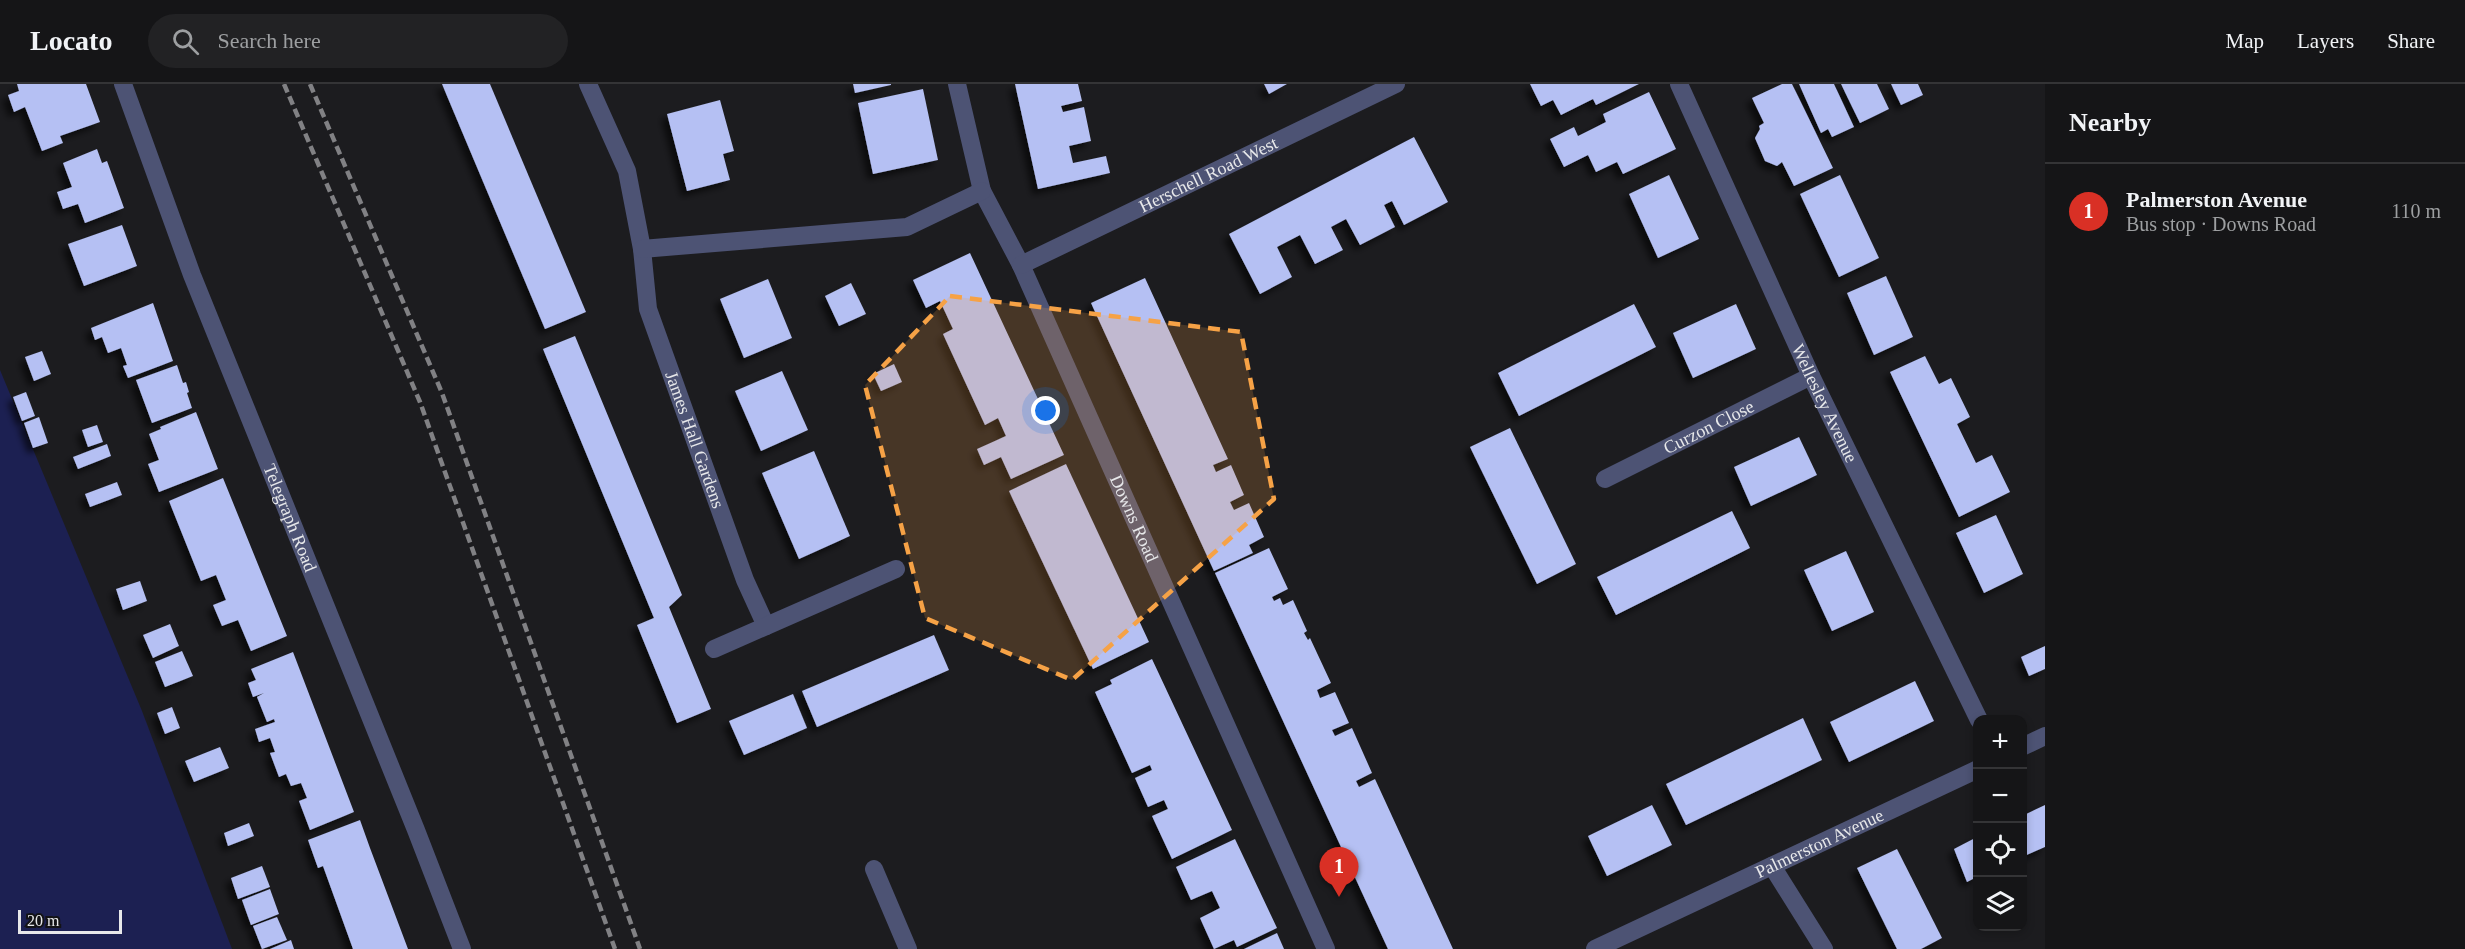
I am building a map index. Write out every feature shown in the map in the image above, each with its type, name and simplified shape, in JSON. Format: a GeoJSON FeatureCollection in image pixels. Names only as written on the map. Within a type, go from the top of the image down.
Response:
{"type":"FeatureCollection","features":[{"type":"Feature","properties":{"kind":"street","name":"Telegraph Road"},"geometry":{"type":"LineString","coordinates":[[123,84],[192,275],[462,949]]}},
{"type":"Feature","properties":{"kind":"street","name":"James Hall Gardens"},"geometry":{"type":"LineString","coordinates":[[588,84],[627,171],[642,249],[648,309],[745,580],[766,626]]}},
{"type":"Feature","properties":{"kind":"street","name":"Downs Road"},"geometry":{"type":"LineString","coordinates":[[957,84],[982,191],[1021,266],[1326,949]]}},
{"type":"Feature","properties":{"kind":"street","name":"Herschell Road West"},"geometry":{"type":"LineString","coordinates":[[1021,266],[1396,84]]}},
{"type":"Feature","properties":{"kind":"street","name":"Wellesley Avenue"},"geometry":{"type":"LineString","coordinates":[[1679,84],[1811,376],[1977,715]]}},
{"type":"Feature","properties":{"kind":"street"},"geometry":{"type":"LineString","coordinates":[[642,249],[907,227],[982,191]]}},
{"type":"Feature","properties":{"kind":"street","name":"Curzon Close"},"geometry":{"type":"LineString","coordinates":[[1605,479],[1811,376]]}},
{"type":"Feature","properties":{"kind":"street"},"geometry":{"type":"LineString","coordinates":[[714,649],[896,569]]}},
{"type":"Feature","properties":{"kind":"street"},"geometry":{"type":"LineString","coordinates":[[2027,745],[2045,736]]}},
{"type":"Feature","properties":{"kind":"street","name":"Palmerston Avenue"},"geometry":{"type":"LineString","coordinates":[[1595,949],[1973,771]]}},
{"type":"Feature","properties":{"kind":"street"},"geometry":{"type":"LineString","coordinates":[[1772,866],[1824,949]]}},
{"type":"Feature","properties":{"kind":"street"},"geometry":{"type":"LineString","coordinates":[[874,869],[909,949]]}},
{"type":"Feature","properties":{"kind":"highlighted area"},"geometry":{"type":"Polygon","coordinates":[[[950,296],[1241,332],[1274,499],[1072,680],[925,618],[865,385],[950,296]]]}},
{"type":"Feature","properties":{"kind":"shaded area"},"geometry":{"type":"Polygon","coordinates":[[[0,370],[142,711],[232,949],[0,949],[0,370]]]}},
{"type":"Feature","properties":{"kind":"building"},"geometry":{"type":"Polygon","coordinates":[[[17,84],[86,84],[100,122],[60,136],[63,143],[42,151],[25,107],[14,112],[8,95],[19,91],[17,84]]]}},
{"type":"Feature","properties":{"kind":"building"},"geometry":{"type":"Polygon","coordinates":[[[442,84],[490,84],[586,312],[545,329],[442,84]]]}},
{"type":"Feature","properties":{"kind":"building"},"geometry":{"type":"Polygon","coordinates":[[[853,84],[891,84],[891,85],[855,93],[853,84]]]}},
{"type":"Feature","properties":{"kind":"building"},"geometry":{"type":"Polygon","coordinates":[[[1015,84],[1078,84],[1082,101],[1061,106],[1063,112],[1084,107],[1091,141],[1069,146],[1073,163],[1106,156],[1110,173],[1038,189],[1015,84]]]}},
{"type":"Feature","properties":{"kind":"building"},"geometry":{"type":"Polygon","coordinates":[[[1264,84],[1287,84],[1269,94],[1264,84]]]}},
{"type":"Feature","properties":{"kind":"building"},"geometry":{"type":"Polygon","coordinates":[[[1530,84],[1639,84],[1596,105],[1593,99],[1561,115],[1553,100],[1541,106],[1530,84]]]}},
{"type":"Feature","properties":{"kind":"building"},"geometry":{"type":"Polygon","coordinates":[[[1782,84],[1792,84],[1833,168],[1794,186],[1782,162],[1777,166],[1765,161],[1755,138],[1760,129],[1759,126],[1764,123],[1752,98],[1782,84]]]}},
{"type":"Feature","properties":{"kind":"building"},"geometry":{"type":"Polygon","coordinates":[[[1799,84],[1834,84],[1854,127],[1832,137],[1828,129],[1821,133],[1799,84]]]}},
{"type":"Feature","properties":{"kind":"building"},"geometry":{"type":"Polygon","coordinates":[[[1841,84],[1877,84],[1889,109],[1860,123],[1841,84]]]}},
{"type":"Feature","properties":{"kind":"building"},"geometry":{"type":"Polygon","coordinates":[[[1891,84],[1918,84],[1923,95],[1901,105],[1891,84]]]}},
{"type":"Feature","properties":{"kind":"building"},"geometry":{"type":"Polygon","coordinates":[[[923,89],[938,160],[873,174],[858,103],[923,89]]]}},
{"type":"Feature","properties":{"kind":"building"},"geometry":{"type":"Polygon","coordinates":[[[1649,92],[1676,149],[1623,174],[1617,162],[1596,172],[1588,155],[1564,167],[1550,139],[1574,127],[1578,136],[1606,122],[1603,114],[1649,92]]]}},
{"type":"Feature","properties":{"kind":"building"},"geometry":{"type":"Polygon","coordinates":[[[720,100],[734,151],[723,154],[730,180],[687,191],[667,114],[720,100]]]}},
{"type":"Feature","properties":{"kind":"building"},"geometry":{"type":"Polygon","coordinates":[[[1414,137],[1448,202],[1404,225],[1392,201],[1384,205],[1395,227],[1360,245],[1346,219],[1331,227],[1343,250],[1315,264],[1300,235],[1277,247],[1292,277],[1260,294],[1229,234],[1414,137]]]}},
{"type":"Feature","properties":{"kind":"building"},"geometry":{"type":"Polygon","coordinates":[[[97,149],[102,163],[107,161],[124,208],[85,223],[78,204],[63,209],[57,192],[72,187],[63,163],[97,149]]]}},
{"type":"Feature","properties":{"kind":"building"},"geometry":{"type":"Polygon","coordinates":[[[1669,175],[1699,239],[1658,258],[1629,194],[1669,175]]]}},
{"type":"Feature","properties":{"kind":"building"},"geometry":{"type":"Polygon","coordinates":[[[1840,175],[1879,258],[1839,277],[1800,194],[1840,175]]]}},
{"type":"Feature","properties":{"kind":"building"},"geometry":{"type":"Polygon","coordinates":[[[122,225],[137,266],[84,286],[68,244],[122,225]]]}},
{"type":"Feature","properties":{"kind":"building"},"geometry":{"type":"Polygon","coordinates":[[[970,253],[1064,455],[1011,479],[1001,457],[984,465],[977,449],[1006,436],[998,418],[985,425],[943,334],[953,329],[940,301],[926,308],[913,280],[970,253]]]}},
{"type":"Feature","properties":{"kind":"building"},"geometry":{"type":"Polygon","coordinates":[[[1886,276],[1913,337],[1874,355],[1847,293],[1886,276]]]}},
{"type":"Feature","properties":{"kind":"building"},"geometry":{"type":"Polygon","coordinates":[[[1145,278],[1228,459],[1213,465],[1216,472],[1231,465],[1244,495],[1230,502],[1234,510],[1249,503],[1264,537],[1249,545],[1253,553],[1214,571],[1091,303],[1145,278]]]}},
{"type":"Feature","properties":{"kind":"building"},"geometry":{"type":"Polygon","coordinates":[[[768,279],[792,338],[744,358],[720,299],[768,279]]]}},
{"type":"Feature","properties":{"kind":"building"},"geometry":{"type":"Polygon","coordinates":[[[851,283],[866,314],[839,326],[825,296],[851,283]]]}},
{"type":"Feature","properties":{"kind":"building"},"geometry":{"type":"Polygon","coordinates":[[[153,303],[173,361],[128,378],[123,366],[127,365],[121,348],[108,353],[102,337],[95,340],[91,328],[153,303]]]}},
{"type":"Feature","properties":{"kind":"building"},"geometry":{"type":"Polygon","coordinates":[[[1634,304],[1656,347],[1519,416],[1498,373],[1634,304]]]}},
{"type":"Feature","properties":{"kind":"building"},"geometry":{"type":"Polygon","coordinates":[[[1736,304],[1756,349],[1693,378],[1673,333],[1736,304]]]}},
{"type":"Feature","properties":{"kind":"building"},"geometry":{"type":"Polygon","coordinates":[[[575,336],[682,595],[669,607],[711,709],[677,723],[637,625],[654,618],[543,349],[575,336]]]}},
{"type":"Feature","properties":{"kind":"building"},"geometry":{"type":"Polygon","coordinates":[[[42,351],[51,374],[34,381],[25,357],[42,351]]]}},
{"type":"Feature","properties":{"kind":"building"},"geometry":{"type":"Polygon","coordinates":[[[1925,356],[1939,384],[1951,378],[1970,417],[1957,424],[1976,463],[1992,455],[2010,492],[1959,517],[1890,372],[1925,356]]]}},
{"type":"Feature","properties":{"kind":"building"},"geometry":{"type":"Polygon","coordinates":[[[894,364],[902,382],[881,391],[873,374],[894,364]]]}},
{"type":"Feature","properties":{"kind":"building"},"geometry":{"type":"Polygon","coordinates":[[[177,365],[183,383],[186,382],[192,408],[152,423],[136,380],[177,365]]]}},
{"type":"Feature","properties":{"kind":"building"},"geometry":{"type":"Polygon","coordinates":[[[782,371],[808,430],[761,451],[735,391],[782,371]]]}},
{"type":"Feature","properties":{"kind":"building"},"geometry":{"type":"Polygon","coordinates":[[[26,392],[35,416],[22,421],[13,397],[26,392]]]}},
{"type":"Feature","properties":{"kind":"building"},"geometry":{"type":"Polygon","coordinates":[[[196,412],[218,469],[159,492],[148,464],[159,460],[149,434],[196,412]]]}},
{"type":"Feature","properties":{"kind":"building"},"geometry":{"type":"Polygon","coordinates":[[[39,417],[48,443],[33,448],[24,423],[39,417]]]}},
{"type":"Feature","properties":{"kind":"building"},"geometry":{"type":"Polygon","coordinates":[[[97,425],[103,442],[88,447],[82,430],[97,425]]]}},
{"type":"Feature","properties":{"kind":"building"},"geometry":{"type":"Polygon","coordinates":[[[1510,428],[1576,564],[1537,584],[1470,447],[1510,428]]]}},
{"type":"Feature","properties":{"kind":"building"},"geometry":{"type":"Polygon","coordinates":[[[1799,437],[1817,475],[1751,506],[1734,467],[1799,437]]]}},
{"type":"Feature","properties":{"kind":"building"},"geometry":{"type":"Polygon","coordinates":[[[107,444],[111,456],[78,469],[73,457],[107,444]]]}},
{"type":"Feature","properties":{"kind":"building"},"geometry":{"type":"Polygon","coordinates":[[[814,451],[850,536],[799,559],[762,473],[814,451]]]}},
{"type":"Feature","properties":{"kind":"building"},"geometry":{"type":"Polygon","coordinates":[[[1066,464],[1149,642],[1093,669],[1009,491],[1066,464]]]}},
{"type":"Feature","properties":{"kind":"building"},"geometry":{"type":"Polygon","coordinates":[[[223,478],[287,636],[251,651],[238,620],[222,626],[213,605],[226,600],[216,575],[201,581],[169,501],[223,478]]]}},
{"type":"Feature","properties":{"kind":"building"},"geometry":{"type":"Polygon","coordinates":[[[117,482],[122,495],[90,507],[85,494],[117,482]]]}},
{"type":"Feature","properties":{"kind":"building"},"geometry":{"type":"Polygon","coordinates":[[[1732,511],[1750,548],[1616,615],[1597,577],[1732,511]]]}},
{"type":"Feature","properties":{"kind":"building"},"geometry":{"type":"Polygon","coordinates":[[[1996,515],[2023,574],[1984,593],[1956,533],[1996,515]]]}},
{"type":"Feature","properties":{"kind":"building"},"geometry":{"type":"Polygon","coordinates":[[[1269,548],[1288,589],[1272,597],[1274,601],[1280,598],[1283,605],[1293,600],[1307,631],[1304,633],[1308,640],[1310,638],[1331,683],[1317,690],[1320,698],[1335,692],[1349,723],[1332,730],[1335,736],[1352,728],[1372,773],[1356,781],[1359,787],[1375,779],[1453,949],[1388,949],[1215,573],[1269,548]]]}},
{"type":"Feature","properties":{"kind":"building"},"geometry":{"type":"Polygon","coordinates":[[[1846,551],[1874,612],[1832,631],[1804,570],[1846,551]]]}},
{"type":"Feature","properties":{"kind":"building"},"geometry":{"type":"Polygon","coordinates":[[[140,581],[147,601],[123,610],[116,589],[140,581]]]}},
{"type":"Feature","properties":{"kind":"building"},"geometry":{"type":"Polygon","coordinates":[[[170,624],[179,646],[153,658],[143,635],[170,624]]]}},
{"type":"Feature","properties":{"kind":"building"},"geometry":{"type":"Polygon","coordinates":[[[934,635],[949,670],[817,727],[802,691],[934,635]]]}},
{"type":"Feature","properties":{"kind":"building"},"geometry":{"type":"Polygon","coordinates":[[[2045,646],[2045,669],[2029,676],[2021,657],[2045,646]]]}},
{"type":"Feature","properties":{"kind":"building"},"geometry":{"type":"Polygon","coordinates":[[[182,651],[193,676],[165,687],[155,662],[182,651]]]}},
{"type":"Feature","properties":{"kind":"building"},"geometry":{"type":"Polygon","coordinates":[[[293,652],[354,812],[310,830],[299,801],[307,798],[301,783],[291,786],[286,774],[279,777],[270,753],[275,752],[270,738],[259,742],[255,729],[275,722],[274,719],[267,722],[257,697],[264,693],[253,697],[248,683],[256,680],[251,669],[293,652]]]}},
{"type":"Feature","properties":{"kind":"building"},"geometry":{"type":"Polygon","coordinates":[[[1152,659],[1232,830],[1172,859],[1152,816],[1168,809],[1164,800],[1148,807],[1135,778],[1152,770],[1150,765],[1132,773],[1095,692],[1112,684],[1110,680],[1152,659]]]}},
{"type":"Feature","properties":{"kind":"building"},"geometry":{"type":"Polygon","coordinates":[[[1915,681],[1934,721],[1849,762],[1830,722],[1915,681]]]}},
{"type":"Feature","properties":{"kind":"building"},"geometry":{"type":"Polygon","coordinates":[[[793,694],[807,728],[744,755],[729,721],[793,694]]]}},
{"type":"Feature","properties":{"kind":"building"},"geometry":{"type":"Polygon","coordinates":[[[172,707],[180,728],[165,734],[157,713],[172,707]]]}},
{"type":"Feature","properties":{"kind":"building"},"geometry":{"type":"Polygon","coordinates":[[[1803,718],[1822,760],[1686,825],[1666,784],[1803,718]]]}},
{"type":"Feature","properties":{"kind":"building"},"geometry":{"type":"Polygon","coordinates":[[[220,747],[229,768],[194,782],[185,761],[220,747]]]}},
{"type":"Feature","properties":{"kind":"building"},"geometry":{"type":"Polygon","coordinates":[[[1652,805],[1672,845],[1607,876],[1588,836],[1652,805]]]}},
{"type":"Feature","properties":{"kind":"building"},"geometry":{"type":"Polygon","coordinates":[[[2045,805],[2045,847],[2027,855],[2027,823],[2027,814],[2045,805]]]}},
{"type":"Feature","properties":{"kind":"building"},"geometry":{"type":"Polygon","coordinates":[[[360,820],[408,949],[353,949],[323,866],[318,868],[308,840],[360,820]]]}},
{"type":"Feature","properties":{"kind":"building"},"geometry":{"type":"Polygon","coordinates":[[[249,823],[254,836],[228,846],[224,833],[249,823]]]}},
{"type":"Feature","properties":{"kind":"building"},"geometry":{"type":"Polygon","coordinates":[[[1235,839],[1277,928],[1237,947],[1234,940],[1214,949],[1200,918],[1220,908],[1212,891],[1191,900],[1176,867],[1235,839]]]}},
{"type":"Feature","properties":{"kind":"building"},"geometry":{"type":"Polygon","coordinates":[[[1973,839],[1973,879],[1967,882],[1954,849],[1973,839]]]}},
{"type":"Feature","properties":{"kind":"building"},"geometry":{"type":"Polygon","coordinates":[[[1897,849],[1942,938],[1921,949],[1897,949],[1857,868],[1897,849]]]}},
{"type":"Feature","properties":{"kind":"building"},"geometry":{"type":"Polygon","coordinates":[[[262,866],[270,887],[238,899],[231,878],[262,866]]]}},
{"type":"Feature","properties":{"kind":"building"},"geometry":{"type":"Polygon","coordinates":[[[270,889],[279,914],[251,925],[242,900],[270,889]]]}},
{"type":"Feature","properties":{"kind":"building"},"geometry":{"type":"Polygon","coordinates":[[[277,917],[287,940],[262,949],[253,926],[277,917]]]}},
{"type":"Feature","properties":{"kind":"building"},"geometry":{"type":"Polygon","coordinates":[[[1277,933],[1284,949],[1244,949],[1277,933]]]}},
{"type":"Feature","properties":{"kind":"building"},"geometry":{"type":"Polygon","coordinates":[[[291,940],[294,949],[270,949],[291,940]]]}},
{"type":"Feature","properties":{"kind":"railway"},"geometry":{"type":"LineString","coordinates":[[284,84],[420,402],[615,949]]}},
{"type":"Feature","properties":{"kind":"railway"},"geometry":{"type":"LineString","coordinates":[[310,84],[442,393],[640,949]]}},
{"type":"Feature","properties":{"kind":"place","name":"Palmerston Avenue"},"geometry":{"type":"Point","coordinates":[1339,897]}}]}
